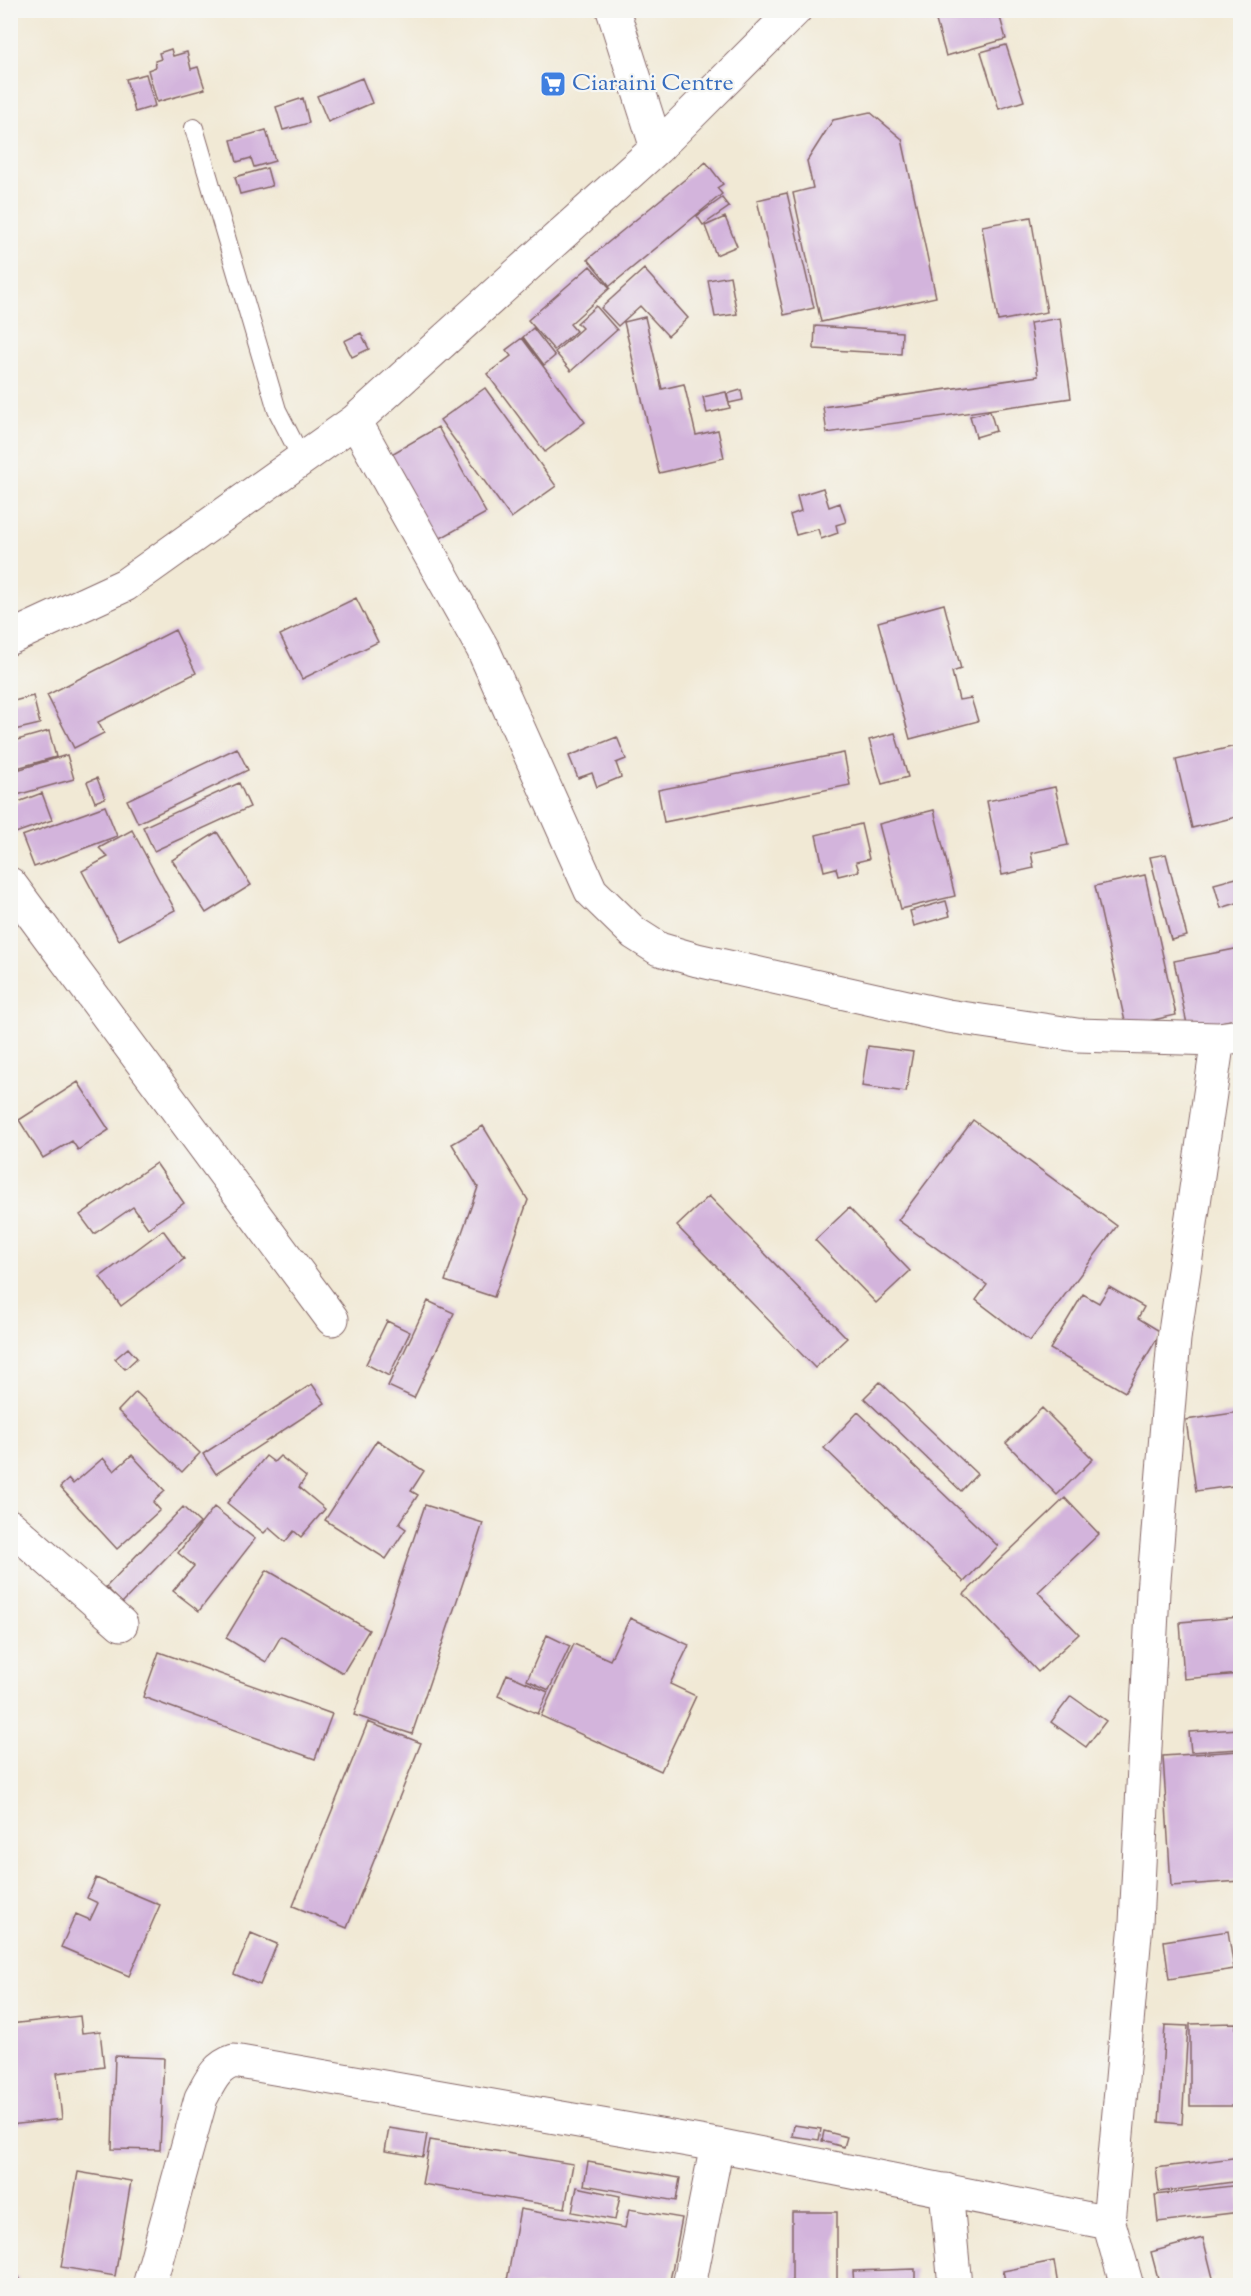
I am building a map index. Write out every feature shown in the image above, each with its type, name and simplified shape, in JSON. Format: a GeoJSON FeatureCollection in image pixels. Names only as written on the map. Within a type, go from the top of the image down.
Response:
{"type":"FeatureCollection","features":[{"type":"Feature","properties":{"kind":"street"},"geometry":{"type":"LineString","coordinates":[[613,10],[657,148]]}},
{"type":"Feature","properties":{"kind":"street"},"geometry":{"type":"LineString","coordinates":[[10,638],[125,585],[355,421],[657,148],[795,10]]}},
{"type":"Feature","properties":{"kind":"street"},"geometry":{"type":"LineString","coordinates":[[355,421],[483,649],[591,891],[634,933],[659,949],[697,960],[948,1016],[1077,1035],[1229,1038],[1174,1339],[1153,1592],[1136,1923],[1109,2223],[1127,2286]]}},
{"type":"Feature","properties":{"kind":"street"},"geometry":{"type":"LineString","coordinates":[[10,884],[332,1319]]}},
{"type":"Feature","properties":{"kind":"street"},"geometry":{"type":"LineString","coordinates":[[10,1526],[121,1624]]}},
{"type":"Feature","properties":{"kind":"street"},"geometry":{"type":"LineString","coordinates":[[149,2286],[201,2098],[215,2072],[223,2064],[234,2061],[717,2145],[1109,2223]]}},
{"type":"Feature","properties":{"kind":"street"},"geometry":{"type":"LineString","coordinates":[[689,2286],[717,2145]]}},
{"type":"Feature","properties":{"kind":"street"},"geometry":{"type":"LineString","coordinates":[[946,2190],[955,2286]]}},
{"type":"Feature","properties":{"kind":"lane"},"geometry":{"type":"LineString","coordinates":[[194,128],[277,410],[302,459]]}},
{"type":"Feature","properties":{"kind":"building"},"geometry":{"type":"Polygon","coordinates":[[[933,10],[998,10],[1006,39],[946,56],[933,10]]]}},
{"type":"Feature","properties":{"kind":"building"},"geometry":{"type":"Polygon","coordinates":[[[1006,45],[1024,101],[999,109],[981,52],[1006,45]]]}},
{"type":"Feature","properties":{"kind":"building"},"geometry":{"type":"Polygon","coordinates":[[[171,49],[173,56],[187,52],[191,69],[198,67],[205,89],[157,102],[148,70],[156,67],[155,61],[161,59],[159,53],[171,49]]]}},
{"type":"Feature","properties":{"kind":"building"},"geometry":{"type":"Polygon","coordinates":[[[146,74],[155,106],[135,112],[126,79],[146,74]]]}},
{"type":"Feature","properties":{"kind":"building"},"geometry":{"type":"Polygon","coordinates":[[[362,78],[372,103],[328,122],[317,96],[362,78]]]}},
{"type":"Feature","properties":{"kind":"building"},"geometry":{"type":"Polygon","coordinates":[[[303,98],[309,123],[283,130],[276,107],[303,98]]]}},
{"type":"Feature","properties":{"kind":"building"},"geometry":{"type":"Polygon","coordinates":[[[870,112],[902,139],[936,297],[821,322],[793,193],[813,188],[807,161],[833,120],[870,112]]]}},
{"type":"Feature","properties":{"kind":"building"},"geometry":{"type":"Polygon","coordinates":[[[266,130],[275,161],[254,167],[251,158],[237,162],[231,140],[266,130]]]}},
{"type":"Feature","properties":{"kind":"building"},"geometry":{"type":"Polygon","coordinates":[[[706,162],[723,184],[717,188],[722,194],[610,286],[588,259],[706,162]]]}},
{"type":"Feature","properties":{"kind":"building"},"geometry":{"type":"Polygon","coordinates":[[[267,168],[272,186],[240,194],[235,177],[267,168]]]}},
{"type":"Feature","properties":{"kind":"building"},"geometry":{"type":"Polygon","coordinates":[[[787,193],[814,308],[784,315],[757,200],[787,193]]]}},
{"type":"Feature","properties":{"kind":"building"},"geometry":{"type":"Polygon","coordinates":[[[722,198],[729,207],[703,225],[697,216],[722,198]]]}},
{"type":"Feature","properties":{"kind":"building"},"geometry":{"type":"Polygon","coordinates":[[[725,217],[737,246],[716,255],[705,226],[725,217]]]}},
{"type":"Feature","properties":{"kind":"building"},"geometry":{"type":"Polygon","coordinates":[[[1031,217],[1047,312],[998,321],[982,226],[1031,217]]]}},
{"type":"Feature","properties":{"kind":"building"},"geometry":{"type":"Polygon","coordinates":[[[590,266],[610,288],[570,324],[576,331],[554,350],[528,320],[590,266]]]}},
{"type":"Feature","properties":{"kind":"building"},"geometry":{"type":"Polygon","coordinates":[[[644,269],[688,318],[668,336],[640,306],[618,326],[601,308],[644,269]]]}},
{"type":"Feature","properties":{"kind":"building"},"geometry":{"type":"Polygon","coordinates":[[[730,276],[737,314],[715,317],[708,280],[730,276]]]}},
{"type":"Feature","properties":{"kind":"building"},"geometry":{"type":"Polygon","coordinates":[[[596,306],[617,330],[571,371],[555,352],[582,328],[577,323],[596,306]]]}},
{"type":"Feature","properties":{"kind":"building"},"geometry":{"type":"Polygon","coordinates":[[[645,317],[662,389],[684,384],[696,435],[718,430],[724,458],[659,473],[624,322],[645,317]]]}},
{"type":"Feature","properties":{"kind":"building"},"geometry":{"type":"Polygon","coordinates":[[[1060,318],[1071,398],[827,433],[823,407],[1038,376],[1030,323],[1060,318]]]}},
{"type":"Feature","properties":{"kind":"building"},"geometry":{"type":"Polygon","coordinates":[[[815,326],[902,332],[901,354],[814,349],[815,326]]]}},
{"type":"Feature","properties":{"kind":"building"},"geometry":{"type":"Polygon","coordinates":[[[533,328],[555,356],[544,365],[523,337],[533,328]]]}},
{"type":"Feature","properties":{"kind":"building"},"geometry":{"type":"Polygon","coordinates":[[[361,333],[369,349],[352,357],[344,341],[361,333]]]}},
{"type":"Feature","properties":{"kind":"building"},"geometry":{"type":"Polygon","coordinates":[[[522,338],[585,422],[545,452],[487,374],[511,356],[506,350],[522,338]]]}},
{"type":"Feature","properties":{"kind":"building"},"geometry":{"type":"Polygon","coordinates":[[[485,388],[556,486],[511,518],[440,420],[485,388]]]}},
{"type":"Feature","properties":{"kind":"building"},"geometry":{"type":"Polygon","coordinates":[[[741,390],[743,400],[729,403],[727,394],[741,390]]]}},
{"type":"Feature","properties":{"kind":"building"},"geometry":{"type":"Polygon","coordinates":[[[726,392],[730,408],[707,413],[703,397],[726,392]]]}},
{"type":"Feature","properties":{"kind":"building"},"geometry":{"type":"Polygon","coordinates":[[[990,411],[996,431],[976,437],[970,416],[990,411]]]}},
{"type":"Feature","properties":{"kind":"building"},"geometry":{"type":"Polygon","coordinates":[[[438,427],[486,513],[430,544],[383,459],[438,427]]]}},
{"type":"Feature","properties":{"kind":"building"},"geometry":{"type":"Polygon","coordinates":[[[823,488],[829,507],[840,503],[846,522],[836,525],[838,533],[821,539],[818,529],[796,535],[790,515],[801,511],[797,496],[823,488]]]}},
{"type":"Feature","properties":{"kind":"building"},"geometry":{"type":"Polygon","coordinates":[[[356,598],[378,642],[302,679],[280,635],[356,598]]]}},
{"type":"Feature","properties":{"kind":"building"},"geometry":{"type":"Polygon","coordinates":[[[944,604],[961,669],[952,672],[959,700],[971,698],[978,721],[910,739],[878,622],[944,604]]]}},
{"type":"Feature","properties":{"kind":"building"},"geometry":{"type":"Polygon","coordinates":[[[175,630],[196,673],[98,722],[104,733],[74,748],[47,695],[175,630]]]}},
{"type":"Feature","properties":{"kind":"building"},"geometry":{"type":"Polygon","coordinates":[[[33,696],[40,724],[10,731],[10,702],[33,696]]]}},
{"type":"Feature","properties":{"kind":"building"},"geometry":{"type":"Polygon","coordinates":[[[49,731],[56,757],[10,770],[10,742],[49,731]]]}},
{"type":"Feature","properties":{"kind":"building"},"geometry":{"type":"Polygon","coordinates":[[[895,733],[908,777],[882,784],[869,740],[895,733]]]}},
{"type":"Feature","properties":{"kind":"building"},"geometry":{"type":"Polygon","coordinates":[[[617,737],[626,759],[616,763],[621,777],[597,787],[592,773],[578,778],[569,756],[617,737]]]}},
{"type":"Feature","properties":{"kind":"building"},"geometry":{"type":"Polygon","coordinates":[[[1240,745],[1240,816],[1192,828],[1176,760],[1240,745]]]}},
{"type":"Feature","properties":{"kind":"building"},"geometry":{"type":"Polygon","coordinates":[[[237,748],[248,770],[138,823],[127,800],[237,748]]]}},
{"type":"Feature","properties":{"kind":"building"},"geometry":{"type":"Polygon","coordinates":[[[844,753],[850,785],[664,822],[658,790],[844,753]]]}},
{"type":"Feature","properties":{"kind":"building"},"geometry":{"type":"Polygon","coordinates":[[[67,755],[74,779],[10,797],[10,772],[67,755]]]}},
{"type":"Feature","properties":{"kind":"building"},"geometry":{"type":"Polygon","coordinates":[[[97,778],[105,798],[95,802],[87,782],[97,778]]]}},
{"type":"Feature","properties":{"kind":"building"},"geometry":{"type":"Polygon","coordinates":[[[239,783],[250,807],[154,851],[143,827],[239,783]]]}},
{"type":"Feature","properties":{"kind":"building"},"geometry":{"type":"Polygon","coordinates":[[[1055,787],[1068,845],[1031,853],[1034,868],[1002,875],[987,801],[1055,787]]]}},
{"type":"Feature","properties":{"kind":"building"},"geometry":{"type":"Polygon","coordinates":[[[42,793],[52,820],[10,835],[10,805],[42,793]]]}},
{"type":"Feature","properties":{"kind":"building"},"geometry":{"type":"Polygon","coordinates":[[[105,806],[117,836],[34,867],[22,836],[105,806]]]}},
{"type":"Feature","properties":{"kind":"building"},"geometry":{"type":"Polygon","coordinates":[[[934,810],[955,896],[901,909],[879,824],[934,810]]]}},
{"type":"Feature","properties":{"kind":"building"},"geometry":{"type":"Polygon","coordinates":[[[861,824],[869,859],[856,862],[859,871],[838,876],[836,868],[824,871],[816,835],[861,824]]]}},
{"type":"Feature","properties":{"kind":"building"},"geometry":{"type":"Polygon","coordinates":[[[132,830],[175,910],[119,940],[82,871],[108,857],[99,848],[132,830]]]}},
{"type":"Feature","properties":{"kind":"building"},"geometry":{"type":"Polygon","coordinates":[[[217,832],[251,885],[206,913],[172,860],[217,832]]]}},
{"type":"Feature","properties":{"kind":"building"},"geometry":{"type":"Polygon","coordinates":[[[1166,854],[1187,936],[1171,940],[1150,857],[1166,854]]]}},
{"type":"Feature","properties":{"kind":"building"},"geometry":{"type":"Polygon","coordinates":[[[1145,875],[1176,1015],[1126,1026],[1095,886],[1145,875]]]}},
{"type":"Feature","properties":{"kind":"building"},"geometry":{"type":"Polygon","coordinates":[[[1240,877],[1240,902],[1221,908],[1214,884],[1240,877]]]}},
{"type":"Feature","properties":{"kind":"building"},"geometry":{"type":"Polygon","coordinates":[[[946,901],[950,916],[914,926],[910,911],[946,901]]]}},
{"type":"Feature","properties":{"kind":"building"},"geometry":{"type":"Polygon","coordinates":[[[1240,948],[1240,1018],[1188,1029],[1174,961],[1240,948]]]}},
{"type":"Feature","properties":{"kind":"building"},"geometry":{"type":"Polygon","coordinates":[[[868,1046],[913,1052],[906,1092],[862,1086],[868,1046]]]}},
{"type":"Feature","properties":{"kind":"building"},"geometry":{"type":"Polygon","coordinates":[[[78,1082],[109,1130],[78,1150],[72,1141],[43,1158],[19,1120],[78,1082]]]}},
{"type":"Feature","properties":{"kind":"building"},"geometry":{"type":"Polygon","coordinates":[[[973,1120],[1117,1226],[1030,1341],[976,1300],[987,1285],[898,1220],[973,1120]]]}},
{"type":"Feature","properties":{"kind":"building"},"geometry":{"type":"Polygon","coordinates":[[[483,1126],[528,1200],[494,1297],[445,1281],[478,1187],[452,1144],[483,1126]]]}},
{"type":"Feature","properties":{"kind":"building"},"geometry":{"type":"Polygon","coordinates":[[[156,1163],[184,1203],[148,1228],[133,1207],[94,1234],[80,1215],[156,1163]]]}},
{"type":"Feature","properties":{"kind":"building"},"geometry":{"type":"Polygon","coordinates":[[[709,1196],[847,1338],[815,1368],[677,1226],[709,1196]]]}},
{"type":"Feature","properties":{"kind":"building"},"geometry":{"type":"Polygon","coordinates":[[[849,1208],[910,1271],[876,1303],[815,1240],[849,1208]]]}},
{"type":"Feature","properties":{"kind":"building"},"geometry":{"type":"Polygon","coordinates":[[[163,1230],[184,1259],[121,1306],[100,1277],[163,1230]]]}},
{"type":"Feature","properties":{"kind":"building"},"geometry":{"type":"Polygon","coordinates":[[[1109,1287],[1144,1307],[1138,1318],[1161,1332],[1125,1392],[1050,1349],[1083,1294],[1099,1303],[1109,1287]]]}},
{"type":"Feature","properties":{"kind":"building"},"geometry":{"type":"Polygon","coordinates":[[[428,1301],[454,1313],[414,1398],[388,1386],[428,1301]]]}},
{"type":"Feature","properties":{"kind":"building"},"geometry":{"type":"Polygon","coordinates":[[[387,1321],[410,1332],[389,1376],[366,1364],[387,1321]]]}},
{"type":"Feature","properties":{"kind":"building"},"geometry":{"type":"Polygon","coordinates":[[[128,1348],[137,1358],[125,1369],[115,1359],[128,1348]]]}},
{"type":"Feature","properties":{"kind":"building"},"geometry":{"type":"Polygon","coordinates":[[[880,1382],[977,1474],[961,1491],[864,1398],[880,1382]]]}},
{"type":"Feature","properties":{"kind":"building"},"geometry":{"type":"Polygon","coordinates":[[[312,1384],[325,1403],[216,1474],[203,1454],[312,1384]]]}},
{"type":"Feature","properties":{"kind":"building"},"geometry":{"type":"Polygon","coordinates":[[[136,1392],[200,1453],[182,1472],[118,1411],[136,1392]]]}},
{"type":"Feature","properties":{"kind":"building"},"geometry":{"type":"Polygon","coordinates":[[[1042,1408],[1093,1459],[1057,1495],[1006,1443],[1042,1408]]]}},
{"type":"Feature","properties":{"kind":"building"},"geometry":{"type":"Polygon","coordinates":[[[858,1412],[998,1546],[964,1582],[824,1448],[858,1412]]]}},
{"type":"Feature","properties":{"kind":"building"},"geometry":{"type":"Polygon","coordinates":[[[1240,1412],[1240,1485],[1196,1491],[1186,1420],[1240,1412]]]}},
{"type":"Feature","properties":{"kind":"building"},"geometry":{"type":"Polygon","coordinates":[[[377,1440],[424,1471],[411,1491],[418,1495],[399,1524],[406,1529],[386,1559],[325,1520],[377,1440]]]}},
{"type":"Feature","properties":{"kind":"building"},"geometry":{"type":"Polygon","coordinates":[[[132,1455],[165,1491],[153,1502],[160,1510],[117,1549],[60,1487],[69,1479],[73,1484],[103,1458],[114,1471],[132,1455]]]}},
{"type":"Feature","properties":{"kind":"building"},"geometry":{"type":"Polygon","coordinates":[[[266,1456],[274,1462],[280,1456],[306,1477],[299,1487],[325,1509],[301,1537],[294,1531],[285,1542],[269,1528],[264,1533],[227,1503],[266,1456]]]}},
{"type":"Feature","properties":{"kind":"building"},"geometry":{"type":"Polygon","coordinates":[[[1065,1498],[1099,1534],[1038,1592],[1079,1634],[1038,1672],[964,1594],[1065,1498]]]}},
{"type":"Feature","properties":{"kind":"building"},"geometry":{"type":"Polygon","coordinates":[[[425,1505],[483,1523],[412,1734],[354,1715],[425,1505]]]}},
{"type":"Feature","properties":{"kind":"building"},"geometry":{"type":"Polygon","coordinates":[[[183,1507],[200,1523],[122,1603],[106,1587],[183,1507]]]}},
{"type":"Feature","properties":{"kind":"building"},"geometry":{"type":"Polygon","coordinates":[[[214,1507],[255,1539],[199,1611],[173,1591],[194,1566],[178,1553],[214,1507]]]}},
{"type":"Feature","properties":{"kind":"building"},"geometry":{"type":"Polygon","coordinates":[[[267,1570],[369,1630],[343,1673],[281,1636],[266,1662],[226,1638],[267,1570]]]}},
{"type":"Feature","properties":{"kind":"building"},"geometry":{"type":"Polygon","coordinates":[[[1240,1617],[1240,1674],[1184,1679],[1180,1622],[1240,1617]]]}},
{"type":"Feature","properties":{"kind":"building"},"geometry":{"type":"Polygon","coordinates":[[[630,1618],[689,1645],[670,1684],[696,1696],[661,1771],[541,1716],[574,1644],[610,1660],[630,1618]]]}},
{"type":"Feature","properties":{"kind":"building"},"geometry":{"type":"Polygon","coordinates":[[[547,1635],[570,1646],[549,1690],[527,1680],[547,1635]]]}},
{"type":"Feature","properties":{"kind":"building"},"geometry":{"type":"Polygon","coordinates":[[[159,1652],[332,1714],[315,1759],[143,1697],[159,1652]]]}},
{"type":"Feature","properties":{"kind":"building"},"geometry":{"type":"Polygon","coordinates":[[[507,1674],[548,1692],[538,1714],[498,1696],[507,1674]]]}},
{"type":"Feature","properties":{"kind":"building"},"geometry":{"type":"Polygon","coordinates":[[[1071,1696],[1106,1721],[1086,1747],[1051,1722],[1071,1696]]]}},
{"type":"Feature","properties":{"kind":"building"},"geometry":{"type":"Polygon","coordinates":[[[368,1722],[421,1743],[347,1928],[293,1906],[368,1722]]]}},
{"type":"Feature","properties":{"kind":"building"},"geometry":{"type":"Polygon","coordinates":[[[1240,1729],[1240,1749],[1191,1752],[1189,1732],[1240,1729]]]}},
{"type":"Feature","properties":{"kind":"building"},"geometry":{"type":"Polygon","coordinates":[[[1240,1751],[1240,1881],[1171,1886],[1163,1756],[1240,1751]]]}},
{"type":"Feature","properties":{"kind":"building"},"geometry":{"type":"Polygon","coordinates":[[[96,1878],[160,1905],[129,1976],[61,1947],[76,1914],[90,1920],[98,1903],[87,1898],[96,1878]]]}},
{"type":"Feature","properties":{"kind":"building"},"geometry":{"type":"Polygon","coordinates":[[[1228,1931],[1234,1969],[1169,1979],[1164,1941],[1228,1931]]]}},
{"type":"Feature","properties":{"kind":"building"},"geometry":{"type":"Polygon","coordinates":[[[251,1933],[277,1944],[260,1985],[234,1974],[251,1933]]]}},
{"type":"Feature","properties":{"kind":"building"},"geometry":{"type":"Polygon","coordinates":[[[80,2016],[82,2033],[100,2031],[104,2067],[57,2073],[62,2119],[10,2125],[10,2024],[80,2016]]]}},
{"type":"Feature","properties":{"kind":"building"},"geometry":{"type":"Polygon","coordinates":[[[1236,2023],[1235,2106],[1190,2106],[1190,2024],[1236,2023]]]}},
{"type":"Feature","properties":{"kind":"building"},"geometry":{"type":"Polygon","coordinates":[[[1165,2025],[1188,2026],[1182,2124],[1159,2122],[1165,2025]]]}},
{"type":"Feature","properties":{"kind":"building"},"geometry":{"type":"Polygon","coordinates":[[[115,2056],[164,2058],[160,2150],[112,2149],[115,2056]]]}},
{"type":"Feature","properties":{"kind":"building"},"geometry":{"type":"Polygon","coordinates":[[[794,2125],[821,2129],[819,2140],[792,2136],[794,2125]]]}},
{"type":"Feature","properties":{"kind":"building"},"geometry":{"type":"Polygon","coordinates":[[[389,2128],[427,2134],[423,2157],[385,2151],[389,2128]]]}},
{"type":"Feature","properties":{"kind":"building"},"geometry":{"type":"Polygon","coordinates":[[[824,2131],[847,2137],[844,2147],[822,2141],[824,2131]]]}},
{"type":"Feature","properties":{"kind":"building"},"geometry":{"type":"Polygon","coordinates":[[[430,2140],[573,2164],[565,2208],[422,2184],[430,2140]]]}},
{"type":"Feature","properties":{"kind":"building"},"geometry":{"type":"Polygon","coordinates":[[[1240,2157],[1240,2181],[1159,2192],[1156,2168],[1240,2157]]]}},
{"type":"Feature","properties":{"kind":"building"},"geometry":{"type":"Polygon","coordinates":[[[588,2162],[680,2178],[676,2201],[584,2185],[588,2162]]]}},
{"type":"Feature","properties":{"kind":"building"},"geometry":{"type":"Polygon","coordinates":[[[78,2172],[131,2181],[115,2276],[61,2267],[78,2172]]]}},
{"type":"Feature","properties":{"kind":"building"},"geometry":{"type":"Polygon","coordinates":[[[1240,2185],[1240,2212],[1158,2222],[1155,2195],[1240,2185]]]}},
{"type":"Feature","properties":{"kind":"building"},"geometry":{"type":"Polygon","coordinates":[[[577,2187],[620,2196],[615,2220],[572,2212],[577,2187]]]}},
{"type":"Feature","properties":{"kind":"building"},"geometry":{"type":"Polygon","coordinates":[[[520,2209],[625,2228],[629,2209],[682,2218],[669,2286],[506,2286],[520,2209]]]}},
{"type":"Feature","properties":{"kind":"building"},"geometry":{"type":"Polygon","coordinates":[[[792,2212],[837,2212],[837,2286],[792,2286],[792,2212]]]}},
{"type":"Feature","properties":{"kind":"building"},"geometry":{"type":"Polygon","coordinates":[[[1203,2238],[1213,2278],[1186,2286],[1160,2286],[1151,2252],[1203,2238]]]}},
{"type":"Feature","properties":{"kind":"building"},"geometry":{"type":"Polygon","coordinates":[[[1054,2261],[1058,2286],[1006,2286],[1003,2271],[1054,2261]]]}},
{"type":"Feature","properties":{"kind":"building"},"geometry":{"type":"Polygon","coordinates":[[[915,2269],[915,2286],[854,2286],[853,2271],[915,2269]]]}},
{"type":"Feature","properties":{"kind":"building"},"geometry":{"type":"Polygon","coordinates":[[[10,2277],[19,2277],[18,2286],[10,2286],[10,2277]]]}},
{"type":"Feature","properties":{"kind":"place","name":"Ciaraini Centre"},"geometry":{"type":"Point","coordinates":[553,84]}}]}
